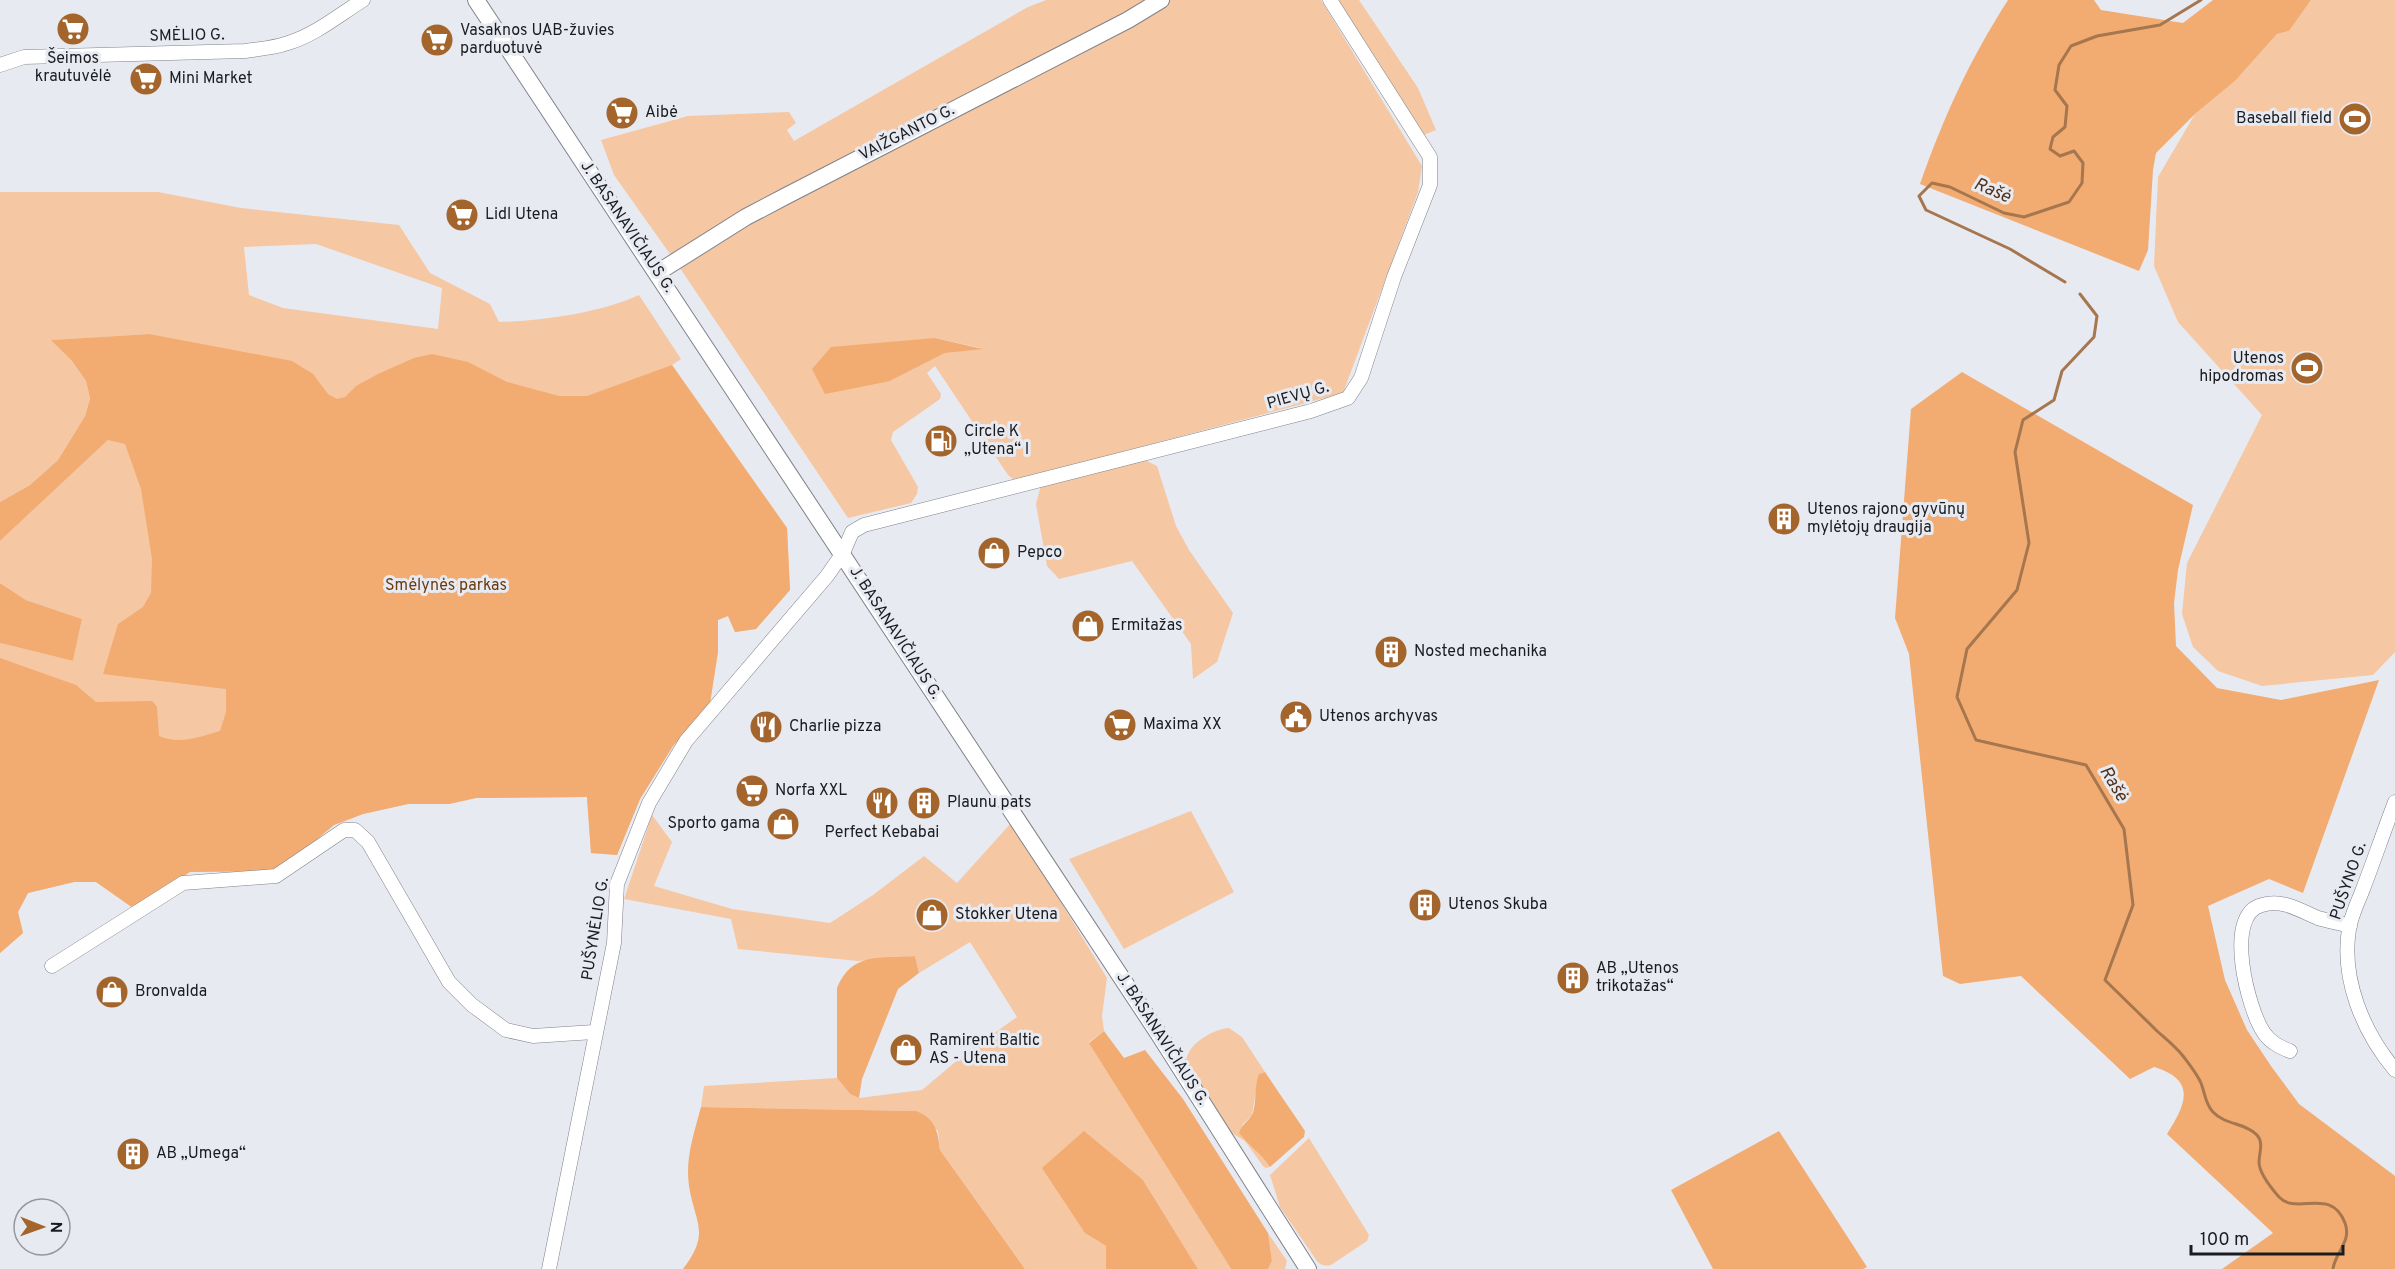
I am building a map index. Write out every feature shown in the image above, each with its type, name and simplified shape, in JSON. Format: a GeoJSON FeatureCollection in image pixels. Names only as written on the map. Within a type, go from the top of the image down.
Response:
{"type":"FeatureCollection","features":[{"type":"Feature","properties":{"kind":"main road","name":"J. BASANAVIČIAUS G."},"geometry":{"type":"LineString","coordinates":[[476,0],[1213,1117],[1308,1269]]}},
{"type":"Feature","properties":{"kind":"main road","name":"VAIŽGANTO G."},"geometry":{"type":"LineString","coordinates":[[657,273],[776,201],[1128,20],[1161,0]]}},
{"type":"Feature","properties":{"kind":"street","name":"SMĖLIO G."},"geometry":{"type":"LineString","coordinates":[[0,65],[24,57],[37,56],[245,51],[271,47],[306,36],[363,0]]}},
{"type":"Feature","properties":{"kind":"street","name":"PIEVŲ G."},"geometry":{"type":"LineString","coordinates":[[843,553],[852,532],[864,525],[1311,411],[1348,398],[1361,378],[1394,277],[1430,186],[1430,157],[1330,0]]}},
{"type":"Feature","properties":{"kind":"street","name":"PUŠYNĖLIO G."},"geometry":{"type":"LineString","coordinates":[[549,1269],[594,1032],[614,943],[617,884],[649,803],[686,741],[827,576],[843,553]]}},
{"type":"Feature","properties":{"kind":"street","name":"PUŠYNO G."},"geometry":{"type":"LineString","coordinates":[[2395,802],[2350,926],[2347,948],[2348,966],[2357,1003],[2383,1056],[2395,1070]]}},
{"type":"Feature","properties":{"kind":"street"},"geometry":{"type":"LineString","coordinates":[[52,966],[183,883],[276,876],[344,830],[355,830],[368,842],[449,982],[472,1005],[506,1030],[533,1036],[594,1032]]}},
{"type":"Feature","properties":{"kind":"street"},"geometry":{"type":"LineString","coordinates":[[2290,1051],[2275,1045],[2264,1033],[2250,1002],[2241,962],[2244,919],[2252,908],[2274,903],[2296,907],[2319,918],[2350,926]]}},
{"type":"Feature","properties":{"kind":"green space"},"geometry":{"type":"Polygon","coordinates":[[[1046,0],[1321,0],[1422,166],[1418,192],[1343,393],[1013,479],[1008,475],[935,366],[927,373],[941,394],[940,399],[893,432],[891,440],[918,487],[917,494],[911,503],[848,518],[682,271],[614,175],[601,140],[688,116],[789,112],[796,123],[787,130],[794,141],[1028,7],[1046,0]],[[935,338],[890,381],[945,353],[981,348],[935,338]]]}},
{"type":"Feature","properties":{"kind":"green space"},"geometry":{"type":"Polygon","coordinates":[[[1334,0],[1359,0],[1418,88],[1436,130],[1421,136],[1334,0]]]}},
{"type":"Feature","properties":{"kind":"green space"},"geometry":{"type":"Polygon","coordinates":[[[2008,0],[2094,0],[2101,10],[2183,23],[2213,0],[2311,0],[2289,31],[2277,34],[2235,81],[2195,114],[2156,153],[2148,250],[2139,271],[1920,184],[1958,89],[2008,0]]]}},
{"type":"Feature","properties":{"kind":"green space","name":"Utenos hipodromas"},"geometry":{"type":"Polygon","coordinates":[[[2311,0],[2395,0],[2395,652],[2373,675],[2262,686],[2218,671],[2193,647],[2182,614],[2187,563],[2262,415],[2178,322],[2154,266],[2158,177],[2195,114],[2235,81],[2277,34],[2289,31],[2311,0]]]}},
{"type":"Feature","properties":{"kind":"green space","name":"Smėlynės parkas"},"geometry":{"type":"Polygon","coordinates":[[[0,192],[158,192],[241,208],[399,225],[430,273],[490,304],[499,322],[570,315],[607,307],[639,295],[681,359],[672,365],[787,528],[790,590],[756,629],[735,632],[728,616],[718,620],[718,652],[710,703],[673,746],[640,799],[617,855],[591,853],[587,797],[476,798],[449,804],[408,804],[363,814],[334,825],[292,860],[269,871],[190,872],[133,908],[96,882],[74,882],[28,893],[18,912],[23,933],[0,953],[0,643],[73,661],[82,619],[26,600],[0,583],[0,541],[108,440],[149,334],[52,340],[72,361],[86,381],[90,397],[85,416],[58,460],[30,485],[0,502],[0,192]],[[316,244],[244,247],[249,295],[283,308],[438,329],[442,288],[316,244]]]}},
{"type":"Feature","properties":{"kind":"green space","name":"Smėlynės parkas"},"geometry":{"type":"Polygon","coordinates":[[[149,334],[292,361],[313,374],[328,394],[337,399],[345,397],[356,386],[378,374],[414,358],[432,354],[468,362],[507,382],[559,396],[587,396],[672,365],[787,528],[790,590],[756,629],[735,632],[728,616],[718,620],[718,652],[710,703],[673,746],[640,799],[617,855],[591,853],[587,797],[476,798],[449,804],[408,804],[363,814],[334,825],[292,860],[269,871],[190,872],[133,908],[96,882],[74,882],[28,893],[18,912],[23,933],[0,953],[0,658],[76,685],[96,702],[152,701],[157,707],[159,736],[166,739],[189,739],[220,731],[226,712],[226,689],[103,674],[118,624],[143,607],[151,593],[152,559],[141,489],[125,444],[108,440],[0,541],[0,502],[30,485],[58,460],[85,416],[90,398],[86,381],[72,361],[51,340],[149,334]]]}},
{"type":"Feature","properties":{"kind":"green space"},"geometry":{"type":"Polygon","coordinates":[[[935,338],[983,349],[945,353],[890,381],[825,394],[812,369],[831,347],[935,338]]]}},
{"type":"Feature","properties":{"kind":"green space"},"geometry":{"type":"Polygon","coordinates":[[[1962,372],[2193,505],[2178,570],[2174,603],[2176,646],[2217,688],[2281,700],[2379,680],[2303,893],[2269,879],[2208,906],[2225,980],[2247,1030],[2271,1066],[2299,1104],[2395,1176],[2395,1269],[2222,1269],[2273,1233],[2167,1134],[2183,1103],[2182,1086],[2177,1079],[2168,1072],[2154,1067],[2130,1079],[2021,976],[1960,984],[1943,976],[1909,654],[1895,618],[1911,409],[1962,372]]]}},
{"type":"Feature","properties":{"kind":"green space"},"geometry":{"type":"Polygon","coordinates":[[[1143,459],[1157,466],[1176,526],[1189,550],[1233,613],[1217,662],[1193,679],[1191,644],[1132,561],[1059,579],[1047,566],[1036,504],[1041,485],[1143,459]]]}},
{"type":"Feature","properties":{"kind":"green space"},"geometry":{"type":"Polygon","coordinates":[[[0,583],[26,600],[82,619],[73,661],[0,643],[0,583]]]}},
{"type":"Feature","properties":{"kind":"green space"},"geometry":{"type":"Polygon","coordinates":[[[1191,811],[1234,892],[1124,949],[1069,859],[1191,811]]]}},
{"type":"Feature","properties":{"kind":"green space"},"geometry":{"type":"Polygon","coordinates":[[[652,815],[672,842],[654,886],[732,909],[830,923],[873,895],[924,856],[957,883],[1012,822],[1107,978],[1102,1016],[1104,1031],[1089,1042],[1231,1269],[1198,1269],[1143,1180],[1085,1233],[1106,1246],[1106,1269],[1025,1269],[940,1150],[938,1131],[916,1111],[701,1107],[704,1086],[837,1078],[850,1094],[859,1098],[922,1090],[966,1053],[1017,1017],[970,942],[919,973],[915,956],[858,961],[738,949],[731,919],[624,899],[652,815]]]}},
{"type":"Feature","properties":{"kind":"green space"},"geometry":{"type":"Polygon","coordinates":[[[915,956],[919,973],[898,989],[862,1079],[859,1098],[850,1094],[837,1078],[837,988],[843,976],[859,962],[869,959],[915,956]]]}},
{"type":"Feature","properties":{"kind":"green space"},"geometry":{"type":"Polygon","coordinates":[[[1229,1028],[1242,1037],[1265,1072],[1259,1074],[1252,1115],[1242,1125],[1270,1167],[1263,1166],[1245,1141],[1230,1132],[1186,1062],[1191,1049],[1202,1039],[1216,1031],[1229,1028]]]}},
{"type":"Feature","properties":{"kind":"green space"},"geometry":{"type":"Polygon","coordinates":[[[1104,1031],[1124,1058],[1145,1050],[1183,1099],[1268,1233],[1272,1261],[1268,1269],[1231,1269],[1089,1043],[1104,1031]]]}},
{"type":"Feature","properties":{"kind":"green space"},"geometry":{"type":"Polygon","coordinates":[[[1265,1072],[1305,1131],[1304,1137],[1270,1167],[1239,1133],[1253,1113],[1257,1079],[1259,1074],[1265,1072]]]}},
{"type":"Feature","properties":{"kind":"green space"},"geometry":{"type":"Polygon","coordinates":[[[701,1107],[916,1111],[922,1114],[934,1126],[940,1150],[1025,1269],[683,1269],[697,1246],[699,1236],[689,1186],[688,1166],[701,1107]]]}},
{"type":"Feature","properties":{"kind":"green space"},"geometry":{"type":"Polygon","coordinates":[[[1084,1131],[1143,1180],[1198,1269],[1106,1269],[1106,1246],[1085,1233],[1042,1168],[1084,1131]]]}},
{"type":"Feature","properties":{"kind":"green space"},"geometry":{"type":"Polygon","coordinates":[[[1779,1131],[1867,1267],[1863,1269],[1713,1269],[1671,1190],[1779,1131]]]}},
{"type":"Feature","properties":{"kind":"green space"},"geometry":{"type":"Polygon","coordinates":[[[1309,1138],[1369,1235],[1367,1241],[1331,1265],[1323,1265],[1317,1261],[1280,1207],[1270,1175],[1309,1138]]]}},
{"type":"Feature","properties":{"kind":"green space"},"geometry":{"type":"Polygon","coordinates":[[[1268,1233],[1287,1261],[1285,1269],[1268,1269],[1272,1261],[1268,1233]]]}},
{"type":"Feature","properties":{"kind":"waterway","name":"Rašė"},"geometry":{"type":"LineString","coordinates":[[2065,282],[2010,249],[1926,210],[1919,196],[1932,183],[1950,187],[2004,213],[2024,217],[2069,202],[2082,183],[2083,163],[2074,151],[2060,156],[2050,149],[2053,137],[2065,127],[2067,106],[2055,90],[2059,65],[2071,46],[2097,36],[2160,25],[2201,0]]}},
{"type":"Feature","properties":{"kind":"waterway","name":"Rašė"},"geometry":{"type":"LineString","coordinates":[[2080,294],[2097,316],[2094,337],[2062,371],[2054,400],[2023,420],[2015,452],[2029,543],[2017,590],[1967,649],[1957,697],[1976,740],[2086,765],[2124,829],[2133,905],[2105,980],[2183,1056],[2199,1080],[2210,1109],[2223,1119],[2247,1128],[2257,1135],[2261,1145],[2259,1162],[2261,1171],[2279,1197],[2295,1204],[2323,1204],[2339,1212],[2347,1230],[2345,1241],[2333,1269]]}},
{"type":"Feature","properties":{"kind":"place","name":"Šeimos krautuvėlė"},"geometry":{"type":"Point","coordinates":[73,29]}},
{"type":"Feature","properties":{"kind":"place","name":"Vasaknos UAB-žuvies parduotuvė"},"geometry":{"type":"Point","coordinates":[437,40]}},
{"type":"Feature","properties":{"kind":"place","name":"Mini Market"},"geometry":{"type":"Point","coordinates":[146,79]}},
{"type":"Feature","properties":{"kind":"place","name":"Aibė"},"geometry":{"type":"Point","coordinates":[622,113]}},
{"type":"Feature","properties":{"kind":"place","name":"Baseball field"},"geometry":{"type":"Point","coordinates":[2355,119]}},
{"type":"Feature","properties":{"kind":"place","name":"Lidl Utena"},"geometry":{"type":"Point","coordinates":[462,215]}},
{"type":"Feature","properties":{"kind":"place","name":"Utenos hipodromas"},"geometry":{"type":"Point","coordinates":[2307,368]}},
{"type":"Feature","properties":{"kind":"place","name":"Circle K „Utena“ I"},"geometry":{"type":"Point","coordinates":[941,441]}},
{"type":"Feature","properties":{"kind":"place","name":"Utenos rajono gyvūnų mylėtojų draugija"},"geometry":{"type":"Point","coordinates":[1784,519]}},
{"type":"Feature","properties":{"kind":"place","name":"Pepco"},"geometry":{"type":"Point","coordinates":[994,553]}},
{"type":"Feature","properties":{"kind":"place","name":"Ermitažas"},"geometry":{"type":"Point","coordinates":[1088,626]}},
{"type":"Feature","properties":{"kind":"place","name":"Nosted mechanika"},"geometry":{"type":"Point","coordinates":[1391,652]}},
{"type":"Feature","properties":{"kind":"place","name":"Utenos archyvas"},"geometry":{"type":"Point","coordinates":[1296,717]}},
{"type":"Feature","properties":{"kind":"place","name":"Maxima XX"},"geometry":{"type":"Point","coordinates":[1120,725]}},
{"type":"Feature","properties":{"kind":"place","name":"Charlie pizza"},"geometry":{"type":"Point","coordinates":[766,727]}},
{"type":"Feature","properties":{"kind":"place","name":"Norfa XXL"},"geometry":{"type":"Point","coordinates":[752,791]}},
{"type":"Feature","properties":{"kind":"place","name":"Perfect Kebabai"},"geometry":{"type":"Point","coordinates":[882,803]}},
{"type":"Feature","properties":{"kind":"place","name":"Plaunu pats"},"geometry":{"type":"Point","coordinates":[924,803]}},
{"type":"Feature","properties":{"kind":"place","name":"Sporto gama"},"geometry":{"type":"Point","coordinates":[783,824]}},
{"type":"Feature","properties":{"kind":"place","name":"Utenos Skuba"},"geometry":{"type":"Point","coordinates":[1425,905]}},
{"type":"Feature","properties":{"kind":"place","name":"Stokker Utena"},"geometry":{"type":"Point","coordinates":[932,915]}},
{"type":"Feature","properties":{"kind":"place","name":"AB „Utenos trikotažas“"},"geometry":{"type":"Point","coordinates":[1573,978]}},
{"type":"Feature","properties":{"kind":"place","name":"Bronvalda"},"geometry":{"type":"Point","coordinates":[112,992]}},
{"type":"Feature","properties":{"kind":"place","name":"Ramirent Baltic AS - Utena"},"geometry":{"type":"Point","coordinates":[906,1050]}},
{"type":"Feature","properties":{"kind":"place","name":"AB „Umega“"},"geometry":{"type":"Point","coordinates":[133,1154]}}]}
